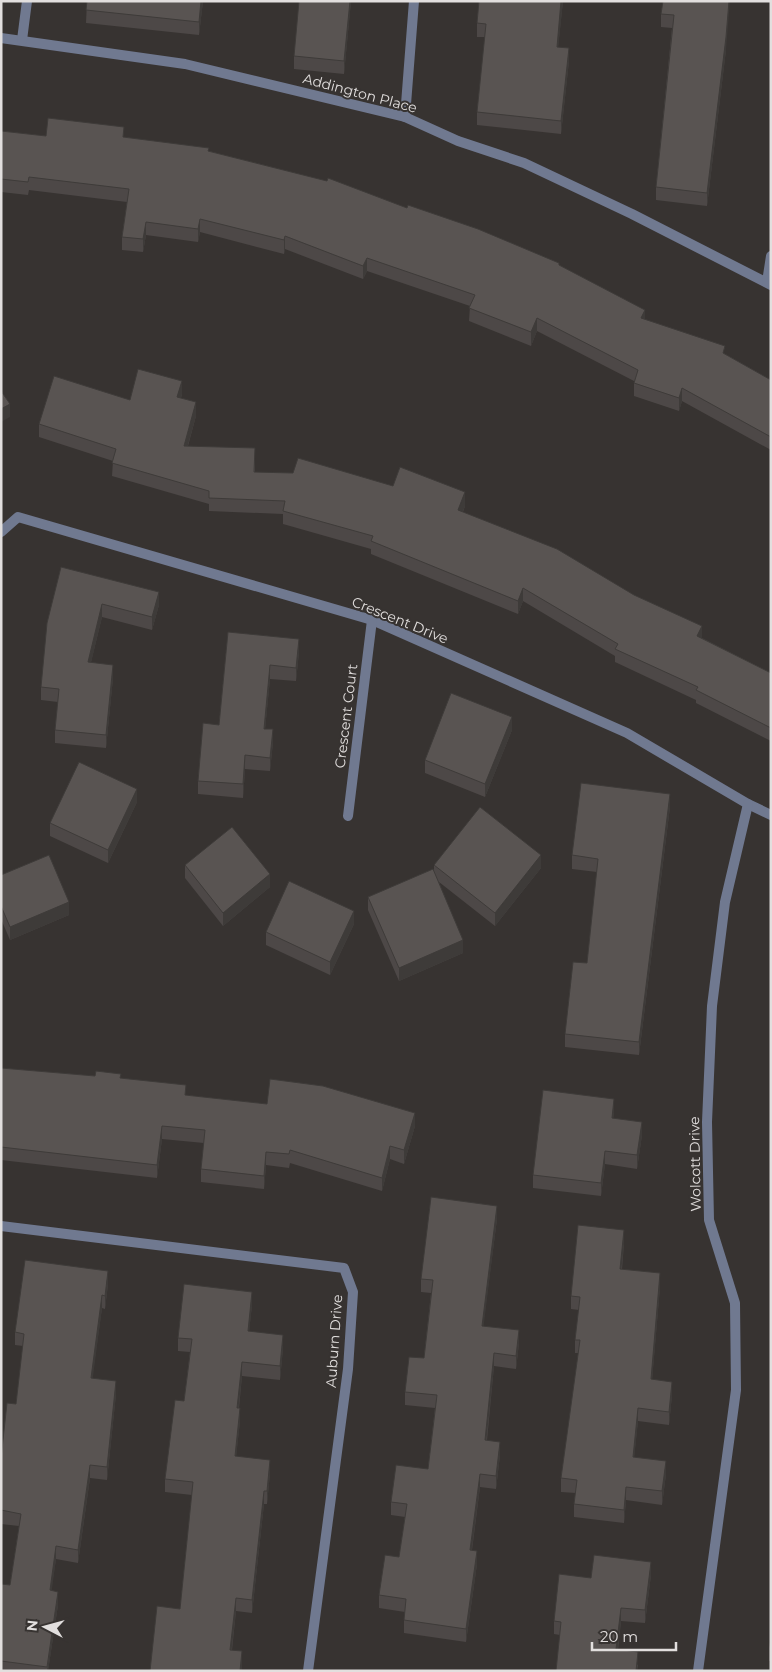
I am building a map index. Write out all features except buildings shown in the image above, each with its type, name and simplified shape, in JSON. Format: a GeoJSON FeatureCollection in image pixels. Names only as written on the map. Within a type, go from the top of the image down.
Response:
{"type":"FeatureCollection","features":[{"type":"Feature","properties":{"kind":"street"},"geometry":{"type":"LineString","coordinates":[[22,40],[28,1]]}},
{"type":"Feature","properties":{"kind":"street"},"geometry":{"type":"LineString","coordinates":[[405,117],[414,1]]}},
{"type":"Feature","properties":{"kind":"street","name":"Addington Place"},"geometry":{"type":"LineString","coordinates":[[1,38],[185,64],[405,117],[458,140],[524,163],[632,214],[769,284]]}},
{"type":"Feature","properties":{"kind":"street"},"geometry":{"type":"LineString","coordinates":[[769,284],[771,256]]}},
{"type":"Feature","properties":{"kind":"street","name":"Crescent Drive"},"geometry":{"type":"LineString","coordinates":[[1,532],[18,517],[372,620],[627,733],[748,804],[771,815]]}},
{"type":"Feature","properties":{"kind":"street","name":"Crescent Court"},"geometry":{"type":"LineString","coordinates":[[348,816],[372,620]]}},
{"type":"Feature","properties":{"kind":"street","name":"Wolcott Drive"},"geometry":{"type":"LineString","coordinates":[[698,1671],[736,1390],[735,1303],[709,1220],[707,1122],[712,1006],[725,902],[748,804]]}},
{"type":"Feature","properties":{"kind":"street","name":"Auburn Drive"},"geometry":{"type":"LineString","coordinates":[[1,1226],[344,1268],[353,1292],[348,1369],[308,1671]]}}]}
